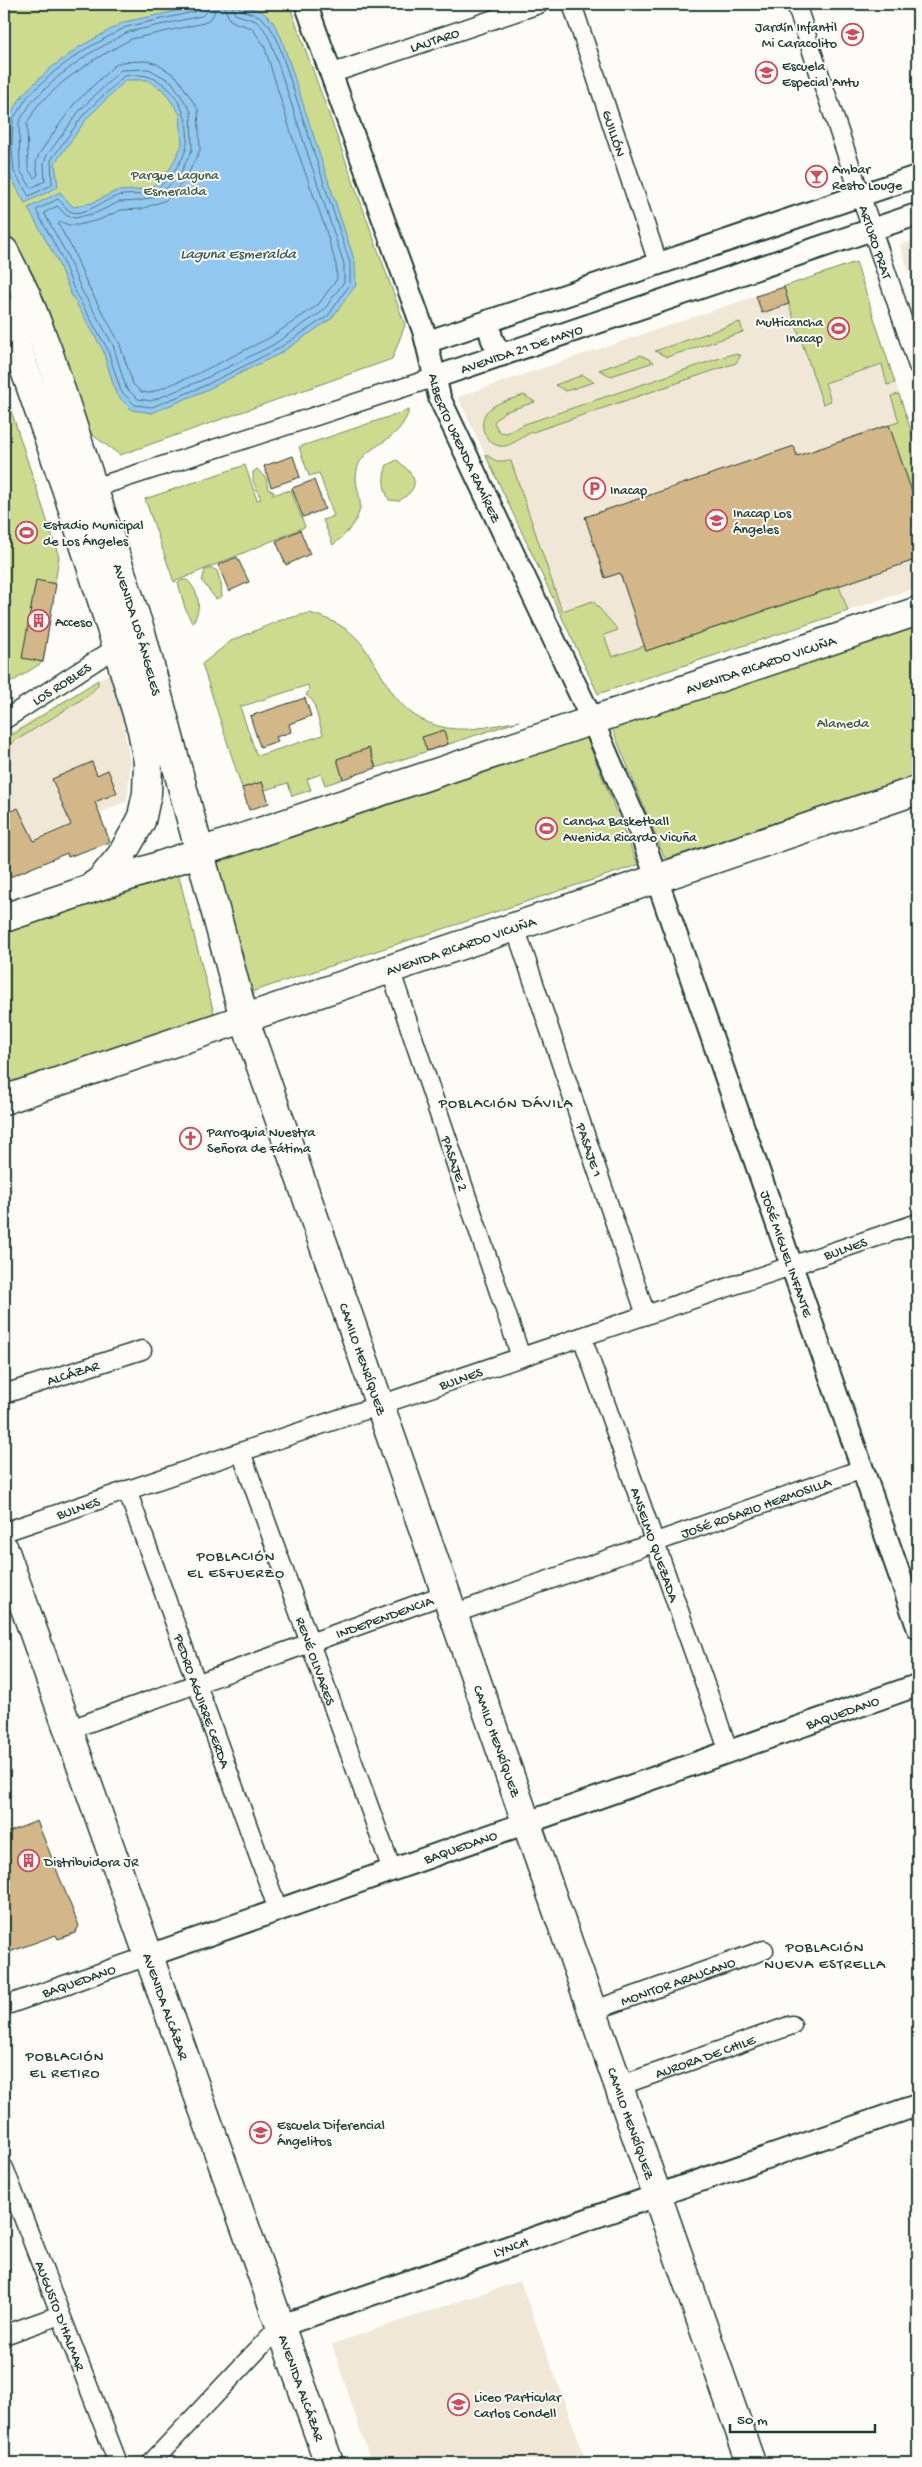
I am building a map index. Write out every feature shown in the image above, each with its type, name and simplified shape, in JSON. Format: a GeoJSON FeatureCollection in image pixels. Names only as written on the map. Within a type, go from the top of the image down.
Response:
{"type":"FeatureCollection","features":[{"type":"Feature","properties":{"kind":"main road","name":"AVENIDA LOS ÁNGELES"},"geometry":{"type":"LineString","coordinates":[[4,251],[37,320],[94,488],[156,681],[244,1018]]}},
{"type":"Feature","properties":{"kind":"main road","name":"AVENIDA LOS ÁNGELES"},"geometry":{"type":"LineString","coordinates":[[4,310],[68,494],[117,647],[146,746],[148,762],[147,793],[141,821],[130,843],[101,880],[89,889]]}},
{"type":"Feature","properties":{"kind":"main road","name":"AVENIDA RICARDO VICUÑA"},"geometry":{"type":"LineString","coordinates":[[4,918],[594,722],[918,611]]}},
{"type":"Feature","properties":{"kind":"main road","name":"AVENIDA RICARDO VICUÑA"},"geometry":{"type":"LineString","coordinates":[[4,1100],[918,790]]}},
{"type":"Feature","properties":{"kind":"main road","name":"CAMILO HENRÍQUEZ"},"geometry":{"type":"LineString","coordinates":[[244,1018],[751,2463]]}},
{"type":"Feature","properties":{"kind":"main road","name":"AVENIDA ALCÁZAR"},"geometry":{"type":"LineString","coordinates":[[4,1550],[329,2463]]}},
{"type":"Feature","properties":{"kind":"street","name":"ALBERTO URENDA RAMÍREZ"},"geometry":{"type":"LineString","coordinates":[[306,4],[427,342],[440,399],[594,722],[640,831],[657,879]]}},
{"type":"Feature","properties":{"kind":"street","name":"LAUTARO"},"geometry":{"type":"LineString","coordinates":[[330,74],[539,4]]}},
{"type":"Feature","properties":{"kind":"street","name":"GUILLÓN"},"geometry":{"type":"LineString","coordinates":[[572,4],[658,263]]}},
{"type":"Feature","properties":{"kind":"street","name":"ARTURO PRAT"},"geometry":{"type":"LineString","coordinates":[[796,4],[874,229],[918,366]]}},
{"type":"Feature","properties":{"kind":"street"},"geometry":{"type":"LineString","coordinates":[[427,342],[918,176]]}},
{"type":"Feature","properties":{"kind":"street","name":"AVENIDA 21 DE MAYO"},"geometry":{"type":"LineString","coordinates":[[94,488],[436,377],[918,214]]}},
{"type":"Feature","properties":{"kind":"street"},"geometry":{"type":"LineString","coordinates":[[491,320],[489,330],[491,337],[502,354]]}},
{"type":"Feature","properties":{"kind":"street","name":"LOS ROBLES"},"geometry":{"type":"LineString","coordinates":[[4,720],[117,647]]}},
{"type":"Feature","properties":{"kind":"street","name":"JOSÉ MIGUEL INFANTE"},"geometry":{"type":"LineString","coordinates":[[657,879],[918,1628]]}},
{"type":"Feature","properties":{"kind":"street","name":"PASAJE 1"},"geometry":{"type":"LineString","coordinates":[[515,927],[646,1315]]}},
{"type":"Feature","properties":{"kind":"street","name":"PASAJE 2"},"geometry":{"type":"LineString","coordinates":[[390,969],[521,1357]]}},
{"type":"Feature","properties":{"kind":"street","name":"BULNES"},"geometry":{"type":"LineString","coordinates":[[4,1532],[918,1223]]}},
{"type":"Feature","properties":{"kind":"street","name":"ANSELMO QUEZADA"},"geometry":{"type":"LineString","coordinates":[[582,1337],[729,1752]]}},
{"type":"Feature","properties":{"kind":"street","name":"ALCÁZAR"},"geometry":{"type":"LineString","coordinates":[[4,1394],[142,1350]]}},
{"type":"Feature","properties":{"kind":"street","name":"RENÉ OLIVARES"},"geometry":{"type":"LineString","coordinates":[[241,1452],[392,1870]]}},
{"type":"Feature","properties":{"kind":"street","name":"JOSÉ ROSARIO HERMOSILLA"},"geometry":{"type":"LineString","coordinates":[[449,1604],[654,1542],[862,1469]]}},
{"type":"Feature","properties":{"kind":"street","name":"PEDRO AGUIRRE CERDA"},"geometry":{"type":"LineString","coordinates":[[127,1490],[278,1910]]}},
{"type":"Feature","properties":{"kind":"street","name":"INDEPENDENCIA"},"geometry":{"type":"LineString","coordinates":[[68,1730],[310,1643],[449,1604]]}},
{"type":"Feature","properties":{"kind":"street","name":"BAQUEDANO"},"geometry":{"type":"LineString","coordinates":[[4,2006],[918,1685]]}},
{"type":"Feature","properties":{"kind":"street","name":"MONITOR ARAUCANO"},"geometry":{"type":"LineString","coordinates":[[592,2011],[764,1950]]}},
{"type":"Feature","properties":{"kind":"street","name":"AURORA DE CHILE"},"geometry":{"type":"LineString","coordinates":[[619,2086],[792,2025]]}},
{"type":"Feature","properties":{"kind":"street","name":"LYNCH"},"geometry":{"type":"LineString","coordinates":[[151,2463],[280,2326],[918,2105]]}},
{"type":"Feature","properties":{"kind":"street","name":"AUGUSTO D'HALMAR"},"geometry":{"type":"LineString","coordinates":[[4,2168],[118,2463]]}},
{"type":"Feature","properties":{"kind":"street"},"geometry":{"type":"LineString","coordinates":[[4,2335],[60,2315]]}},
{"type":"Feature","properties":{"kind":"shaded area"},"geometry":{"type":"Polygon","coordinates":[[[918,239],[918,299],[900,245],[918,239]]]}},
{"type":"Feature","properties":{"kind":"shaded area","name":"Inacap Los Ángeles"},"geometry":{"type":"Polygon","coordinates":[[[856,262],[918,452],[918,587],[598,694],[458,397],[856,262]]]}},
{"type":"Feature","properties":{"kind":"shaded area"},"geometry":{"type":"Polygon","coordinates":[[[110,673],[123,722],[130,764],[127,801],[4,852],[4,736],[110,673]]]}},
{"type":"Feature","properties":{"kind":"shaded area","name":"Liceo Particular Carlos Condell"},"geometry":{"type":"Polygon","coordinates":[[[520,2281],[587,2463],[371,2463],[332,2344],[520,2281]]]}},
{"type":"Feature","properties":{"kind":"green space","name":"Laguna Esmeralda"},"geometry":{"type":"Polygon","coordinates":[[[4,4],[289,4],[405,325],[392,359],[120,455],[91,434],[50,314],[33,274],[4,225],[4,4]]]}},
{"type":"Feature","properties":{"kind":"green space","name":"Multicancha Inacap"},"geometry":{"type":"Polygon","coordinates":[[[856,262],[895,383],[887,385],[882,364],[825,383],[831,401],[823,404],[783,287],[856,262]]]}},
{"type":"Feature","properties":{"kind":"green space"},"geometry":{"type":"Polygon","coordinates":[[[740,322],[743,332],[667,357],[655,351],[740,322]]]}},
{"type":"Feature","properties":{"kind":"green space"},"geometry":{"type":"Polygon","coordinates":[[[732,354],[741,355],[736,363],[530,433],[505,446],[498,446],[492,443],[484,432],[483,419],[486,413],[491,408],[507,400],[524,395],[535,402],[504,412],[494,422],[499,432],[507,433],[525,424],[732,354]]]}},
{"type":"Feature","properties":{"kind":"green space"},"geometry":{"type":"Polygon","coordinates":[[[641,355],[654,362],[611,376],[599,370],[641,355]]]}},
{"type":"Feature","properties":{"kind":"green space"},"geometry":{"type":"Polygon","coordinates":[[[583,375],[594,382],[566,391],[555,385],[583,375]]]}},
{"type":"Feature","properties":{"kind":"green space","name":"Estadio Municipal de Los Ángeles"},"geometry":{"type":"Polygon","coordinates":[[[4,389],[59,557],[43,662],[4,687],[4,389]]]}},
{"type":"Feature","properties":{"kind":"green space"},"geometry":{"type":"Polygon","coordinates":[[[899,394],[918,452],[918,509],[912,492],[872,506],[889,425],[899,422],[891,396],[899,394]]]}},
{"type":"Feature","properties":{"kind":"green space"},"geometry":{"type":"Polygon","coordinates":[[[409,410],[398,430],[369,452],[358,466],[356,478],[360,508],[350,529],[333,545],[323,520],[334,516],[319,473],[309,476],[299,447],[409,410]]]}},
{"type":"Feature","properties":{"kind":"green space"},"geometry":{"type":"Polygon","coordinates":[[[485,454],[496,461],[511,461],[562,611],[593,601],[618,630],[604,635],[612,657],[644,646],[646,651],[839,586],[848,611],[598,694],[485,454]]]}},
{"type":"Feature","properties":{"kind":"green space"},"geometry":{"type":"Polygon","coordinates":[[[397,460],[409,471],[414,481],[411,491],[399,501],[389,500],[384,482],[387,465],[397,460]]]}},
{"type":"Feature","properties":{"kind":"green space"},"geometry":{"type":"Polygon","coordinates":[[[245,465],[257,500],[261,499],[253,481],[253,472],[257,469],[266,478],[268,489],[274,492],[272,495],[291,490],[305,527],[174,582],[145,499],[245,465]]]}},
{"type":"Feature","properties":{"kind":"green space"},"geometry":{"type":"Polygon","coordinates":[[[212,568],[217,571],[221,583],[222,596],[216,599],[202,581],[205,570],[212,568]]]}},
{"type":"Feature","properties":{"kind":"green space"},"geometry":{"type":"Polygon","coordinates":[[[182,580],[187,580],[191,584],[197,595],[198,612],[192,623],[185,608],[178,583],[182,580]]]}},
{"type":"Feature","properties":{"kind":"green space"},"geometry":{"type":"Polygon","coordinates":[[[309,613],[331,620],[344,628],[361,643],[395,696],[415,716],[429,723],[447,728],[465,729],[483,728],[519,721],[376,768],[371,752],[367,749],[337,759],[343,779],[325,785],[321,774],[307,779],[311,790],[292,796],[288,783],[265,790],[262,782],[242,788],[202,664],[231,641],[278,621],[309,613]],[[308,685],[240,707],[257,756],[323,735],[313,701],[306,695],[309,690],[308,685]]]}},
{"type":"Feature","properties":{"kind":"green space","name":"Alameda"},"geometry":{"type":"Polygon","coordinates":[[[918,618],[918,776],[665,859],[610,723],[918,618]]]}},
{"type":"Feature","properties":{"kind":"green space"},"geometry":{"type":"Polygon","coordinates":[[[98,680],[98,685],[89,695],[4,748],[4,740],[98,680]]]}},
{"type":"Feature","properties":{"kind":"green space"},"geometry":{"type":"Polygon","coordinates":[[[584,732],[638,865],[251,992],[216,856],[584,732]]]}},
{"type":"Feature","properties":{"kind":"green space"},"geometry":{"type":"Polygon","coordinates":[[[177,869],[215,1017],[4,1089],[4,926],[177,869]]]}},
{"type":"Feature","properties":{"kind":"water","name":"Laguna Esmeralda"},"geometry":{"type":"Polygon","coordinates":[[[205,5],[242,6],[262,11],[273,22],[281,37],[355,262],[356,285],[331,319],[279,354],[204,391],[152,413],[132,410],[116,394],[103,350],[71,294],[56,258],[28,208],[60,192],[73,207],[92,203],[116,191],[137,190],[153,186],[170,169],[182,145],[180,114],[163,90],[147,80],[126,80],[88,117],[55,163],[58,187],[25,203],[9,174],[7,148],[8,118],[24,93],[52,67],[81,46],[124,22],[205,5]]]}},
{"type":"Feature","properties":{"kind":"building"},"geometry":{"type":"Polygon","coordinates":[[[784,287],[789,304],[762,313],[756,296],[784,287]]]}},
{"type":"Feature","properties":{"kind":"building"},"geometry":{"type":"Polygon","coordinates":[[[889,425],[918,509],[918,559],[646,651],[620,573],[605,578],[585,517],[794,446],[797,456],[889,425]]]}},
{"type":"Feature","properties":{"kind":"building"},"geometry":{"type":"Polygon","coordinates":[[[293,456],[300,477],[271,487],[264,466],[293,456]]]}},
{"type":"Feature","properties":{"kind":"building"},"geometry":{"type":"Polygon","coordinates":[[[314,480],[325,509],[303,517],[292,488],[314,480]]]}},
{"type":"Feature","properties":{"kind":"building"},"geometry":{"type":"Polygon","coordinates":[[[300,530],[310,554],[286,565],[276,541],[300,530]]]}},
{"type":"Feature","properties":{"kind":"building"},"geometry":{"type":"Polygon","coordinates":[[[237,557],[249,582],[229,591],[218,565],[237,557]]]}},
{"type":"Feature","properties":{"kind":"building","name":"Acceso"},"geometry":{"type":"Polygon","coordinates":[[[36,580],[56,584],[43,662],[22,658],[36,580]]]}},
{"type":"Feature","properties":{"kind":"building"},"geometry":{"type":"Polygon","coordinates":[[[305,698],[311,716],[289,724],[291,732],[276,737],[278,741],[260,747],[250,716],[305,698]]]}},
{"type":"Feature","properties":{"kind":"building"},"geometry":{"type":"Polygon","coordinates":[[[444,730],[448,744],[427,751],[422,737],[444,730]]]}},
{"type":"Feature","properties":{"kind":"building"},"geometry":{"type":"Polygon","coordinates":[[[369,748],[376,768],[343,779],[337,759],[369,748]]]}},
{"type":"Feature","properties":{"kind":"building"},"geometry":{"type":"Polygon","coordinates":[[[92,762],[97,775],[108,770],[117,793],[95,802],[110,842],[68,857],[67,853],[10,877],[4,863],[4,815],[18,808],[34,841],[71,825],[52,779],[92,762]]]}},
{"type":"Feature","properties":{"kind":"building"},"geometry":{"type":"Polygon","coordinates":[[[262,782],[269,803],[249,810],[242,788],[262,782]]]}},
{"type":"Feature","properties":{"kind":"building"},"geometry":{"type":"Polygon","coordinates":[[[37,1821],[79,1926],[75,1933],[58,1939],[56,1935],[4,1954],[4,1834],[37,1821]]]}},
{"type":"Feature","properties":{"kind":"place","name":"Jardín Infantil Mi Caracolito"},"geometry":{"type":"Point","coordinates":[853,34]}},
{"type":"Feature","properties":{"kind":"place","name":"Escuela Especial Antu"},"geometry":{"type":"Point","coordinates":[766,73]}},
{"type":"Feature","properties":{"kind":"place","name":"Ambar Resto Louge"},"geometry":{"type":"Point","coordinates":[816,176]}},
{"type":"Feature","properties":{"kind":"place","name":"Multicancha Inacap"},"geometry":{"type":"Point","coordinates":[839,329]}},
{"type":"Feature","properties":{"kind":"place","name":"Inacap"},"geometry":{"type":"Point","coordinates":[594,489]}},
{"type":"Feature","properties":{"kind":"place","name":"Inacap Los Ángeles"},"geometry":{"type":"Point","coordinates":[717,520]}},
{"type":"Feature","properties":{"kind":"place","name":"Estadio Municipal de Los Ángeles"},"geometry":{"type":"Point","coordinates":[27,532]}},
{"type":"Feature","properties":{"kind":"place","name":"Acceso"},"geometry":{"type":"Point","coordinates":[39,621]}},
{"type":"Feature","properties":{"kind":"place","name":"Cancha Basketball Avenida Ricardo Vicuña"},"geometry":{"type":"Point","coordinates":[547,828]}},
{"type":"Feature","properties":{"kind":"place","name":"Parroquia Nuestra Señora de Fátima"},"geometry":{"type":"Point","coordinates":[191,1139]}},
{"type":"Feature","properties":{"kind":"place","name":"Distribuidora JR"},"geometry":{"type":"Point","coordinates":[28,1861]}},
{"type":"Feature","properties":{"kind":"place","name":"Escuela Diferencial Ángelitos"},"geometry":{"type":"Point","coordinates":[261,2132]}},
{"type":"Feature","properties":{"kind":"place","name":"Liceo Particular Carlos Condell"},"geometry":{"type":"Point","coordinates":[458,2404]}},
{"type":"Feature","properties":{"kind":"district","name":"POBLACIÓN DÁVILA"},"geometry":{"type":"Point","coordinates":[506,1102]}},
{"type":"Feature","properties":{"kind":"district","name":"POBLACIÓN EL ESFUERZO"},"geometry":{"type":"Point","coordinates":[236,1564]}},
{"type":"Feature","properties":{"kind":"district","name":"POBLACIÓN NUEVA ESTRELLA"},"geometry":{"type":"Point","coordinates":[825,1954]}},
{"type":"Feature","properties":{"kind":"district","name":"POBLACIÓN EL RETIRO"},"geometry":{"type":"Point","coordinates":[65,2064]}},
{"type":"Feature","properties":{"kind":"park label","name":"Parque Laguna Esmeralda"},"geometry":{"type":"Point","coordinates":[175,182]}}]}
